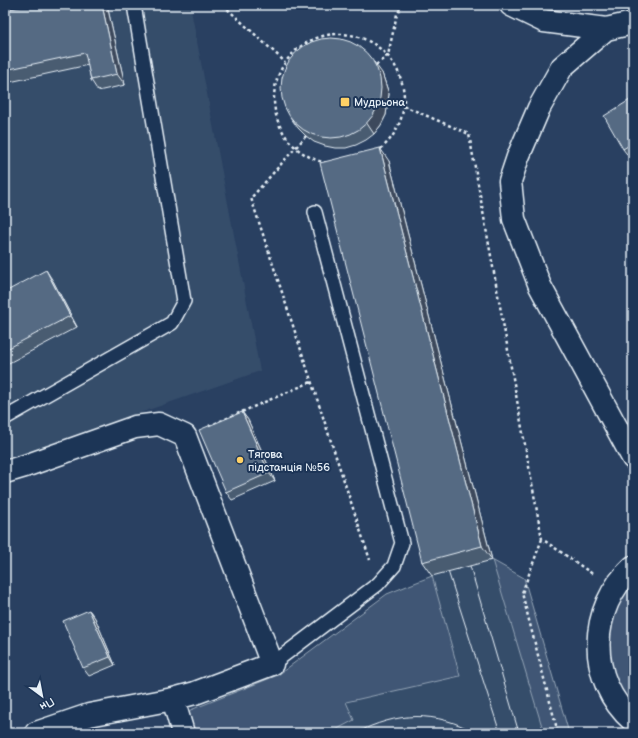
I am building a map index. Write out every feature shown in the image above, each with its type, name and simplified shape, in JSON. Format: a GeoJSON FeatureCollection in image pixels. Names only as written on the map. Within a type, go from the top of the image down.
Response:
{"type":"FeatureCollection","features":[{"type":"Feature","properties":{"kind":"street"},"geometry":{"type":"LineString","coordinates":[[511,5],[544,21],[606,29],[633,23]]}},
{"type":"Feature","properties":{"kind":"street"},"geometry":{"type":"LineString","coordinates":[[606,29],[562,67],[539,108],[518,157],[510,181],[514,219],[540,286],[633,458]]}},
{"type":"Feature","properties":{"kind":"street"},"geometry":{"type":"LineString","coordinates":[[5,472],[135,427],[159,424],[185,436],[272,664],[173,699],[89,715],[36,733]]}},
{"type":"Feature","properties":{"kind":"street"},"geometry":{"type":"LineString","coordinates":[[633,567],[614,588],[606,605],[600,624],[598,648],[600,663],[606,685],[615,700],[633,721]]}},
{"type":"Feature","properties":{"kind":"street"},"geometry":{"type":"LineString","coordinates":[[173,699],[183,733]]}},
{"type":"Feature","properties":{"kind":"lane"},"geometry":{"type":"LineString","coordinates":[[5,418],[172,323],[184,301],[134,5]]}},
{"type":"Feature","properties":{"kind":"lane"},"geometry":{"type":"LineString","coordinates":[[272,664],[378,584],[394,566],[402,543],[315,212]]}},
{"type":"Feature","properties":{"kind":"path"},"geometry":{"type":"LineString","coordinates":[[223,5],[285,62]]}},
{"type":"Feature","properties":{"kind":"path"},"geometry":{"type":"LineString","coordinates":[[376,65],[388,54],[397,14],[403,5]]}},
{"type":"Feature","properties":{"kind":"path"},"geometry":{"type":"LineString","coordinates":[[326,34],[360,36],[375,44],[388,54],[402,79],[404,106],[400,124],[391,139],[378,151],[363,160],[346,164],[328,163],[311,158],[296,148],[284,134],[276,117],[274,98],[277,79],[285,62],[296,49],[310,40],[326,34]]}},
{"type":"Feature","properties":{"kind":"path"},"geometry":{"type":"LineString","coordinates":[[404,106],[469,134],[542,539],[522,592],[558,733]]}},
{"type":"Feature","properties":{"kind":"path"},"geometry":{"type":"LineString","coordinates":[[306,136],[251,198],[378,584]]}},
{"type":"Feature","properties":{"kind":"path"},"geometry":{"type":"LineString","coordinates":[[185,436],[311,382]]}},
{"type":"Feature","properties":{"kind":"path"},"geometry":{"type":"LineString","coordinates":[[542,539],[614,588]]}},
{"type":"Feature","properties":{"kind":"shaded area"},"geometry":{"type":"Polygon","coordinates":[[[5,5],[190,5],[260,371],[5,460],[5,5]]]}},
{"type":"Feature","properties":{"kind":"shaded area"},"geometry":{"type":"Polygon","coordinates":[[[492,560],[544,733],[330,733],[353,720],[346,702],[460,676],[432,576],[492,560]]]}},
{"type":"Feature","properties":{"kind":"shaded area"},"geometry":{"type":"Polygon","coordinates":[[[492,560],[524,578],[569,733],[544,733],[492,560]]]}},
{"type":"Feature","properties":{"kind":"shaded area"},"geometry":{"type":"Polygon","coordinates":[[[633,572],[633,716],[625,708],[602,637],[633,572]]]}},
{"type":"Feature","properties":{"kind":"shaded area"},"geometry":{"type":"Polygon","coordinates":[[[432,576],[460,676],[346,702],[354,720],[330,733],[183,733],[178,715],[278,675],[387,594],[432,576]]]}},
{"type":"Feature","properties":{"kind":"building"},"geometry":{"type":"Polygon","coordinates":[[[29,5],[102,5],[117,74],[91,80],[85,53],[5,70],[5,10],[29,5]]]}},
{"type":"Feature","properties":{"kind":"building"},"geometry":{"type":"Polygon","coordinates":[[[331,38],[350,42],[366,53],[377,69],[381,88],[377,107],[366,123],[350,134],[331,138],[312,134],[296,123],[285,107],[281,88],[285,69],[296,53],[312,42],[331,38]]]}},
{"type":"Feature","properties":{"kind":"building"},"geometry":{"type":"Polygon","coordinates":[[[633,98],[633,143],[623,149],[604,116],[633,98]]]}},
{"type":"Feature","properties":{"kind":"building"},"geometry":{"type":"Polygon","coordinates":[[[380,148],[482,546],[422,562],[320,163],[380,148]]]}},
{"type":"Feature","properties":{"kind":"building"},"geometry":{"type":"Polygon","coordinates":[[[46,270],[70,316],[5,350],[5,292],[46,270]]]}},
{"type":"Feature","properties":{"kind":"building","name":"Тягова підстанція №56"},"geometry":{"type":"Polygon","coordinates":[[[242,412],[269,473],[226,492],[199,430],[242,412]]]}},
{"type":"Feature","properties":{"kind":"building"},"geometry":{"type":"Polygon","coordinates":[[[89,610],[110,657],[83,668],[63,621],[89,610]]]}},
{"type":"Feature","properties":{"kind":"tram line"},"geometry":{"type":"LineString","coordinates":[[470,566],[519,733]]}},
{"type":"Feature","properties":{"kind":"tram line"},"geometry":{"type":"LineString","coordinates":[[448,571],[500,733]]}},
{"type":"Feature","properties":{"kind":"tram line"},"geometry":{"type":"LineString","coordinates":[[356,733],[386,721],[416,716],[446,720],[476,733]]}},
{"type":"Feature","properties":{"kind":"place","name":"Мудрьона"},"geometry":{"type":"Point","coordinates":[345,102]}},
{"type":"Feature","properties":{"kind":"place","name":"Тягова підстанція №56"},"geometry":{"type":"Point","coordinates":[240,460]}}]}
